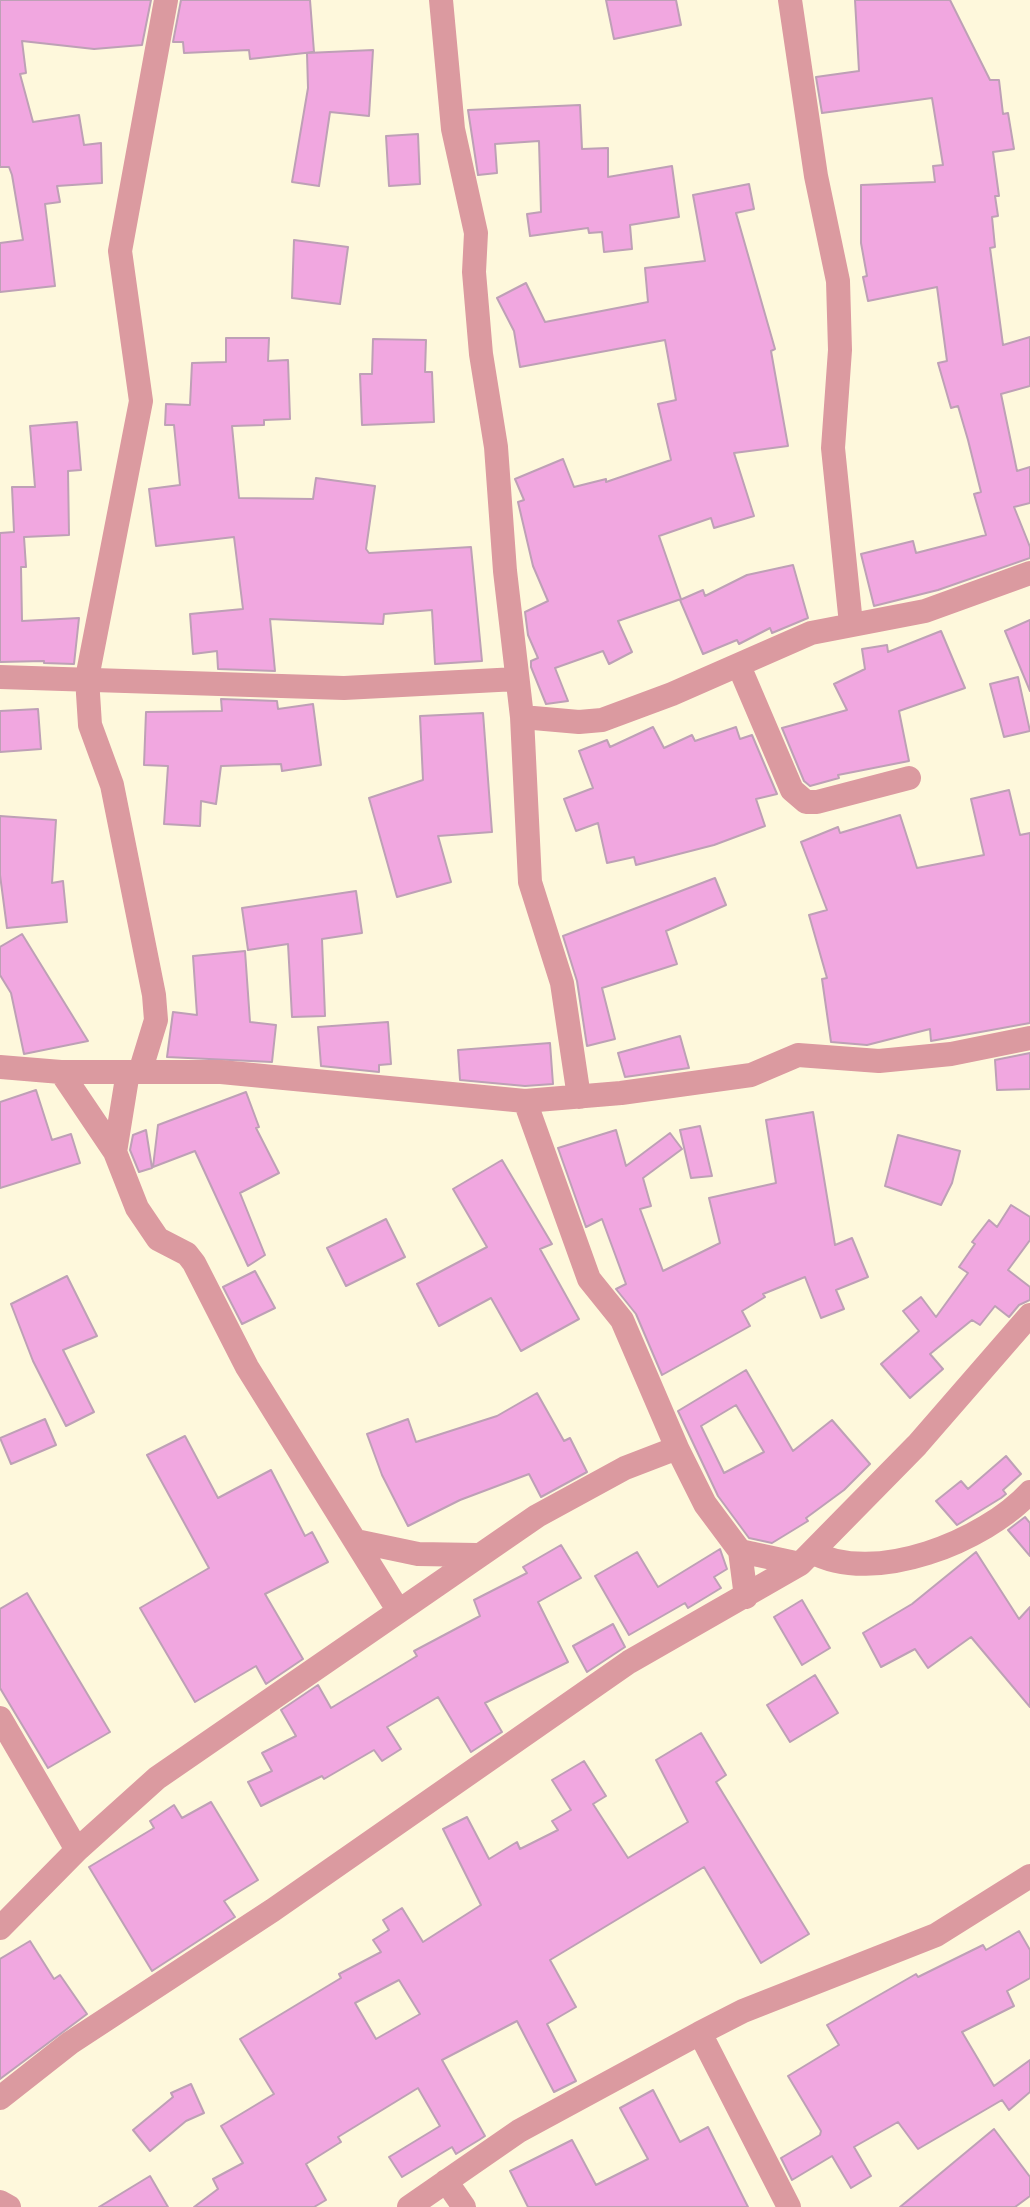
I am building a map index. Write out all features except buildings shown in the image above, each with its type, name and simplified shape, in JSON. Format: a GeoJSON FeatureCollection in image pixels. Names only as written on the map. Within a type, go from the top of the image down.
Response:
{"type":"FeatureCollection","features":[{"type":"Feature","properties":{"kind":"street"},"geometry":{"type":"LineString","coordinates":[[115,1152],[134,1072],[152,1040],[154,995],[112,785],[90,725],[87,678],[141,401],[120,251],[166,0]]}},
{"type":"Feature","properties":{"kind":"street"},"geometry":{"type":"LineString","coordinates":[[441,0],[453,129],[476,233],[474,272],[478,327],[496,447],[505,571],[522,717],[530,882],[562,983],[579,1097]]}},
{"type":"Feature","properties":{"kind":"street"},"geometry":{"type":"LineString","coordinates":[[790,0],[816,176],[838,281],[840,350],[833,448],[851,624]]}},
{"type":"Feature","properties":{"kind":"street"},"geometry":{"type":"LineString","coordinates":[[522,717],[579,722],[602,720],[739,666],[811,633],[925,611],[1030,573]]}},
{"type":"Feature","properties":{"kind":"street"},"geometry":{"type":"LineString","coordinates":[[739,666],[792,790],[798,797],[817,802],[909,778]]}},
{"type":"Feature","properties":{"kind":"street"},"geometry":{"type":"LineString","coordinates":[[0,677],[344,688],[517,679]]}},
{"type":"Feature","properties":{"kind":"street"},"geometry":{"type":"LineString","coordinates":[[0,1067],[61,1072],[221,1072],[525,1101],[751,1075],[798,1055],[879,1061],[951,1054],[1030,1038]]}},
{"type":"Feature","properties":{"kind":"street"},"geometry":{"type":"LineString","coordinates":[[61,1072],[115,1152],[137,1208],[158,1239],[187,1254],[194,1263],[247,1367],[398,1610]]}},
{"type":"Feature","properties":{"kind":"street"},"geometry":{"type":"LineString","coordinates":[[525,1101],[589,1279],[622,1320],[677,1448],[705,1504],[740,1551],[746,1597]]}},
{"type":"Feature","properties":{"kind":"street"},"geometry":{"type":"LineString","coordinates":[[0,2098],[70,2043],[273,1910],[629,1662],[746,1597],[806,1558],[917,1445],[1030,1315]]}},
{"type":"Feature","properties":{"kind":"street"},"geometry":{"type":"LineString","coordinates":[[0,1928],[77,1850],[157,1778],[338,1656],[477,1555],[625,1468],[677,1448]]}},
{"type":"Feature","properties":{"kind":"street"},"geometry":{"type":"LineString","coordinates":[[740,1551],[862,1564],[926,1555],[997,1517],[1030,1492]]}},
{"type":"Feature","properties":{"kind":"street"},"geometry":{"type":"LineString","coordinates":[[356,1541],[418,1554],[477,1555]]}},
{"type":"Feature","properties":{"kind":"street"},"geometry":{"type":"LineString","coordinates":[[0,1718],[77,1850]]}},
{"type":"Feature","properties":{"kind":"street"},"geometry":{"type":"LineString","coordinates":[[409,2207],[519,2131],[700,2033],[743,2011],[936,1935],[1030,1876]]}},
{"type":"Feature","properties":{"kind":"street"},"geometry":{"type":"LineString","coordinates":[[700,2033],[789,2207]]}},
{"type":"Feature","properties":{"kind":"street"},"geometry":{"type":"LineString","coordinates":[[446,2181],[464,2207]]}},
{"type":"Feature","properties":{"kind":"street"},"geometry":{"type":"LineString","coordinates":[[0,2202],[9,2207]]}}]}
